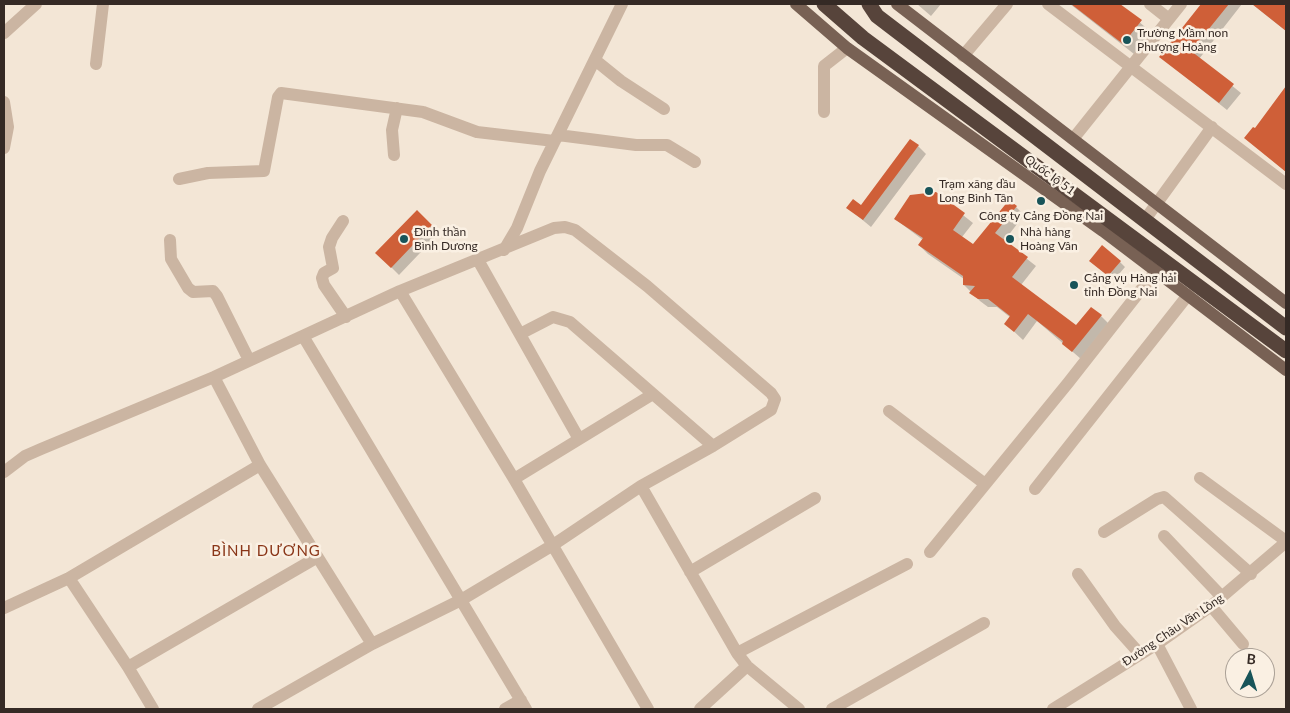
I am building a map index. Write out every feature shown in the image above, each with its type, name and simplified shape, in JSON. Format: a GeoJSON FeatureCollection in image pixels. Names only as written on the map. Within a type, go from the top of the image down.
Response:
{"type":"FeatureCollection","features":[{"type":"Feature","properties":{"kind":"highway","name":"Quốc lộ 51"},"geometry":{"type":"LineString","coordinates":[[824,4],[864,38],[1161,265],[1286,352]]}},
{"type":"Feature","properties":{"kind":"highway","name":"Quốc lộ 51"},"geometry":{"type":"LineString","coordinates":[[869,4],[877,16],[1286,328]]}},
{"type":"Feature","properties":{"kind":"main road","name":"Quốc lộ 51"},"geometry":{"type":"LineString","coordinates":[[796,4],[847,48],[1161,265],[1188,295],[1286,370]]}},
{"type":"Feature","properties":{"kind":"main road"},"geometry":{"type":"LineString","coordinates":[[897,4],[1286,303]]}},
{"type":"Feature","properties":{"kind":"street"},"geometry":{"type":"LineString","coordinates":[[4,33],[36,4]]}},
{"type":"Feature","properties":{"kind":"street"},"geometry":{"type":"LineString","coordinates":[[96,64],[103,4]]}},
{"type":"Feature","properties":{"kind":"street"},"geometry":{"type":"LineString","coordinates":[[504,250],[517,228],[556,138],[622,4]]}},
{"type":"Feature","properties":{"kind":"street"},"geometry":{"type":"LineString","coordinates":[[963,56],[1007,4]]}},
{"type":"Feature","properties":{"kind":"street"},"geometry":{"type":"LineString","coordinates":[[1048,4],[1286,184]]}},
{"type":"Feature","properties":{"kind":"street"},"geometry":{"type":"LineString","coordinates":[[1150,4],[1170,19]]}},
{"type":"Feature","properties":{"kind":"street"},"geometry":{"type":"LineString","coordinates":[[1073,139],[1181,4]]}},
{"type":"Feature","properties":{"kind":"street"},"geometry":{"type":"LineString","coordinates":[[824,112],[824,66],[847,48]]}},
{"type":"Feature","properties":{"kind":"street"},"geometry":{"type":"LineString","coordinates":[[595,60],[628,86],[664,109]]}},
{"type":"Feature","properties":{"kind":"street"},"geometry":{"type":"LineString","coordinates":[[179,179],[208,173],[264,171],[278,97],[281,94],[397,108],[436,115],[477,132],[636,146],[667,145],[695,162]]}},
{"type":"Feature","properties":{"kind":"street"},"geometry":{"type":"LineString","coordinates":[[4,102],[8,127],[4,148]]}},
{"type":"Feature","properties":{"kind":"street"},"geometry":{"type":"LineString","coordinates":[[394,155],[392,130],[397,108]]}},
{"type":"Feature","properties":{"kind":"street"},"geometry":{"type":"LineString","coordinates":[[1144,221],[1212,127]]}},
{"type":"Feature","properties":{"kind":"street"},"geometry":{"type":"LineString","coordinates":[[343,221],[332,238],[329,247],[333,268],[324,273],[322,278],[324,285],[346,316]]}},
{"type":"Feature","properties":{"kind":"street"},"geometry":{"type":"LineString","coordinates":[[4,472],[25,456],[41,448],[214,377],[400,291],[554,228],[566,227],[576,230],[647,286],[771,393],[775,399],[771,410],[713,446],[641,486],[553,545],[461,600],[372,644],[258,709]]}},
{"type":"Feature","properties":{"kind":"street"},"geometry":{"type":"LineString","coordinates":[[170,240],[171,259],[188,288],[193,292],[212,291],[218,296],[249,360]]}},
{"type":"Feature","properties":{"kind":"street"},"geometry":{"type":"LineString","coordinates":[[478,260],[579,439]]}},
{"type":"Feature","properties":{"kind":"street"},"geometry":{"type":"LineString","coordinates":[[930,552],[1161,265]]}},
{"type":"Feature","properties":{"kind":"street"},"geometry":{"type":"LineString","coordinates":[[400,291],[514,479],[648,709]]}},
{"type":"Feature","properties":{"kind":"street"},"geometry":{"type":"LineString","coordinates":[[1035,489],[1188,295]]}},
{"type":"Feature","properties":{"kind":"street"},"geometry":{"type":"LineString","coordinates":[[520,334],[554,317],[562,317],[713,446]]}},
{"type":"Feature","properties":{"kind":"street"},"geometry":{"type":"LineString","coordinates":[[303,336],[523,705],[505,709]]}},
{"type":"Feature","properties":{"kind":"street"},"geometry":{"type":"LineString","coordinates":[[214,377],[260,465],[316,558],[372,644]]}},
{"type":"Feature","properties":{"kind":"street"},"geometry":{"type":"LineString","coordinates":[[514,479],[653,394]]}},
{"type":"Feature","properties":{"kind":"street"},"geometry":{"type":"LineString","coordinates":[[889,410],[985,484]]}},
{"type":"Feature","properties":{"kind":"street"},"geometry":{"type":"LineString","coordinates":[[4,608],[69,578],[260,465]]}},
{"type":"Feature","properties":{"kind":"street"},"geometry":{"type":"LineString","coordinates":[[1200,478],[1286,541]]}},
{"type":"Feature","properties":{"kind":"street"},"geometry":{"type":"LineString","coordinates":[[641,486],[737,653],[747,666],[799,709]]}},
{"type":"Feature","properties":{"kind":"street"},"geometry":{"type":"LineString","coordinates":[[1104,532],[1164,497],[1251,574]]}},
{"type":"Feature","properties":{"kind":"street"},"geometry":{"type":"LineString","coordinates":[[690,572],[815,498]]}},
{"type":"Feature","properties":{"kind":"street"},"geometry":{"type":"LineString","coordinates":[[1164,536],[1222,597]]}},
{"type":"Feature","properties":{"kind":"street","name":"Đường Châu Văn Lồng"},"geometry":{"type":"LineString","coordinates":[[1053,709],[1157,644],[1211,606],[1251,574],[1286,541]]}},
{"type":"Feature","properties":{"kind":"street"},"geometry":{"type":"LineString","coordinates":[[128,667],[316,558]]}},
{"type":"Feature","properties":{"kind":"street"},"geometry":{"type":"LineString","coordinates":[[737,653],[907,564]]}},
{"type":"Feature","properties":{"kind":"street"},"geometry":{"type":"LineString","coordinates":[[1078,574],[1115,626],[1140,654]]}},
{"type":"Feature","properties":{"kind":"street"},"geometry":{"type":"LineString","coordinates":[[69,578],[128,667],[152,709]]}},
{"type":"Feature","properties":{"kind":"street"},"geometry":{"type":"LineString","coordinates":[[1211,606],[1243,644]]}},
{"type":"Feature","properties":{"kind":"street"},"geometry":{"type":"LineString","coordinates":[[832,709],[984,623]]}},
{"type":"Feature","properties":{"kind":"street"},"geometry":{"type":"LineString","coordinates":[[1157,644],[1191,709]]}},
{"type":"Feature","properties":{"kind":"street"},"geometry":{"type":"LineString","coordinates":[[700,709],[747,666]]}},
{"type":"Feature","properties":{"kind":"building"},"geometry":{"type":"Polygon","coordinates":[[[1071,4],[1120,4],[1142,20],[1123,44],[1071,4]]]}},
{"type":"Feature","properties":{"kind":"building"},"geometry":{"type":"Polygon","coordinates":[[[1201,4],[1229,4],[1191,51],[1234,84],[1219,103],[1159,57],[1201,4]]]}},
{"type":"Feature","properties":{"kind":"building"},"geometry":{"type":"Polygon","coordinates":[[[1252,4],[1283,4],[1286,6],[1286,31],[1252,4]]]}},
{"type":"Feature","properties":{"kind":"building"},"geometry":{"type":"Polygon","coordinates":[[[1286,86],[1286,172],[1244,138],[1253,127],[1255,128],[1286,86]]]}},
{"type":"Feature","properties":{"kind":"building"},"geometry":{"type":"Polygon","coordinates":[[[910,139],[919,145],[863,220],[846,208],[853,199],[861,205],[910,139]]]}},
{"type":"Feature","properties":{"kind":"building"},"geometry":{"type":"Polygon","coordinates":[[[936,192],[965,213],[953,230],[973,244],[1009,200],[1017,206],[995,233],[1028,257],[1012,277],[1076,325],[1091,307],[1102,315],[1072,352],[1062,344],[1063,341],[1028,314],[1014,332],[1004,324],[1010,316],[988,299],[978,299],[969,293],[975,286],[963,285],[963,276],[918,245],[923,238],[894,219],[910,195],[936,192]]]}},
{"type":"Feature","properties":{"kind":"building","name":"Đình thần Bình Dương"},"geometry":{"type":"Polygon","coordinates":[[[417,210],[432,225],[391,268],[375,253],[417,210]]]}},
{"type":"Feature","properties":{"kind":"building"},"geometry":{"type":"Polygon","coordinates":[[[1102,245],[1121,261],[1108,276],[1089,261],[1102,245]]]}},
{"type":"Feature","properties":{"kind":"place","name":"Trường Mầm non Phượng Hoàng"},"geometry":{"type":"Point","coordinates":[1127,40]}},
{"type":"Feature","properties":{"kind":"place","name":"Trạm xăng dầu Long Bình Tân"},"geometry":{"type":"Point","coordinates":[929,191]}},
{"type":"Feature","properties":{"kind":"place","name":"Công ty Cảng Đồng Nai"},"geometry":{"type":"Point","coordinates":[1041,201]}},
{"type":"Feature","properties":{"kind":"place","name":"Đình thần Bình Dương"},"geometry":{"type":"Point","coordinates":[404,239]}},
{"type":"Feature","properties":{"kind":"place","name":"Nhà hàng Hoàng Vân"},"geometry":{"type":"Point","coordinates":[1010,239]}},
{"type":"Feature","properties":{"kind":"place","name":"Cảng vụ Hàng hải tỉnh Đồng Nai"},"geometry":{"type":"Point","coordinates":[1074,285]}},
{"type":"Feature","properties":{"kind":"district","name":"BÌNH DƯƠNG"},"geometry":{"type":"Point","coordinates":[266,551]}}]}
